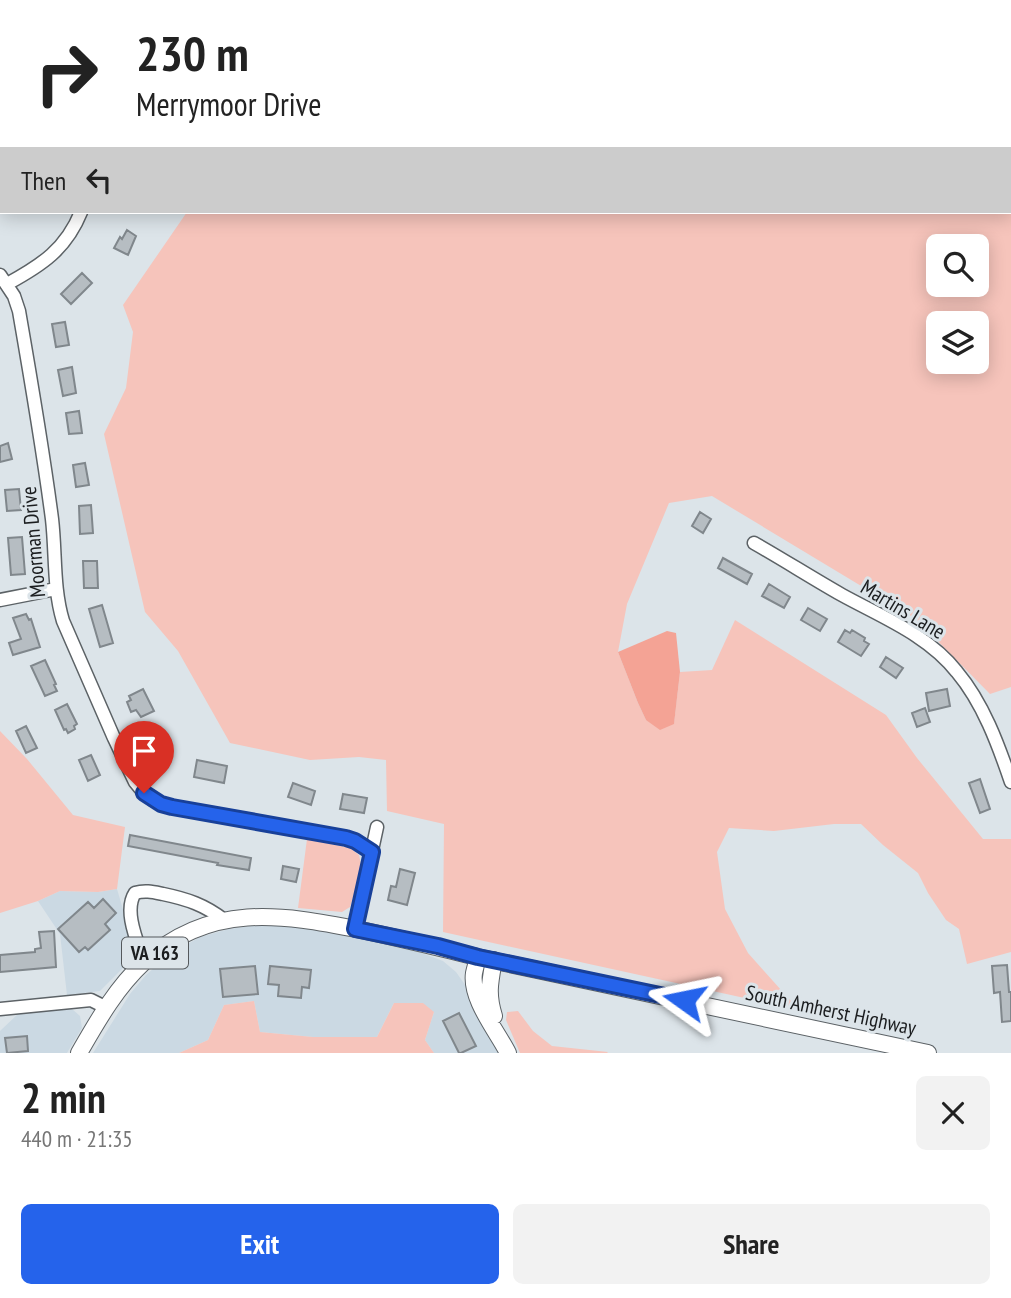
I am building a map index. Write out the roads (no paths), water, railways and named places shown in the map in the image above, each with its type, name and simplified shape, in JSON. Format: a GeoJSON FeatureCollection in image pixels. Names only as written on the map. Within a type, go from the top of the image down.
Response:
{"type":"FeatureCollection","features":[{"type":"Feature","properties":{"kind":"main road","name":"South Amherst Highway"},"geometry":{"type":"LineString","coordinates":[[79,1053],[105,1007],[144,962],[158,951],[190,932],[224,920],[272,916],[298,918],[438,946],[486,959],[928,1053]]}},
{"type":"Feature","properties":{"kind":"main road"},"geometry":{"type":"LineString","coordinates":[[486,959],[473,975],[475,992],[508,1053]]}},
{"type":"Feature","properties":{"kind":"street"},"geometry":{"type":"LineString","coordinates":[[4,280],[30,272],[47,260],[69,237],[80,214]]}},
{"type":"Feature","properties":{"kind":"street","name":"Moorman Drive"},"geometry":{"type":"LineString","coordinates":[[4,280],[19,311],[43,447],[55,541],[58,605],[135,782],[144,793],[161,804],[346,838],[372,852]]}},
{"type":"Feature","properties":{"kind":"street","name":"Martins Lane"},"geometry":{"type":"LineString","coordinates":[[754,543],[910,632],[943,656],[957,671],[981,709],[1011,782]]}},
{"type":"Feature","properties":{"kind":"street"},"geometry":{"type":"LineString","coordinates":[[0,600],[56,589]]}},
{"type":"Feature","properties":{"kind":"street"},"geometry":{"type":"LineString","coordinates":[[355,929],[377,827]]}},
{"type":"Feature","properties":{"kind":"street"},"geometry":{"type":"LineString","coordinates":[[144,962],[130,912],[135,893],[145,891],[185,898],[203,905],[224,920]]}},
{"type":"Feature","properties":{"kind":"street"},"geometry":{"type":"LineString","coordinates":[[0,1009],[92,1000],[105,1007]]}}]}
